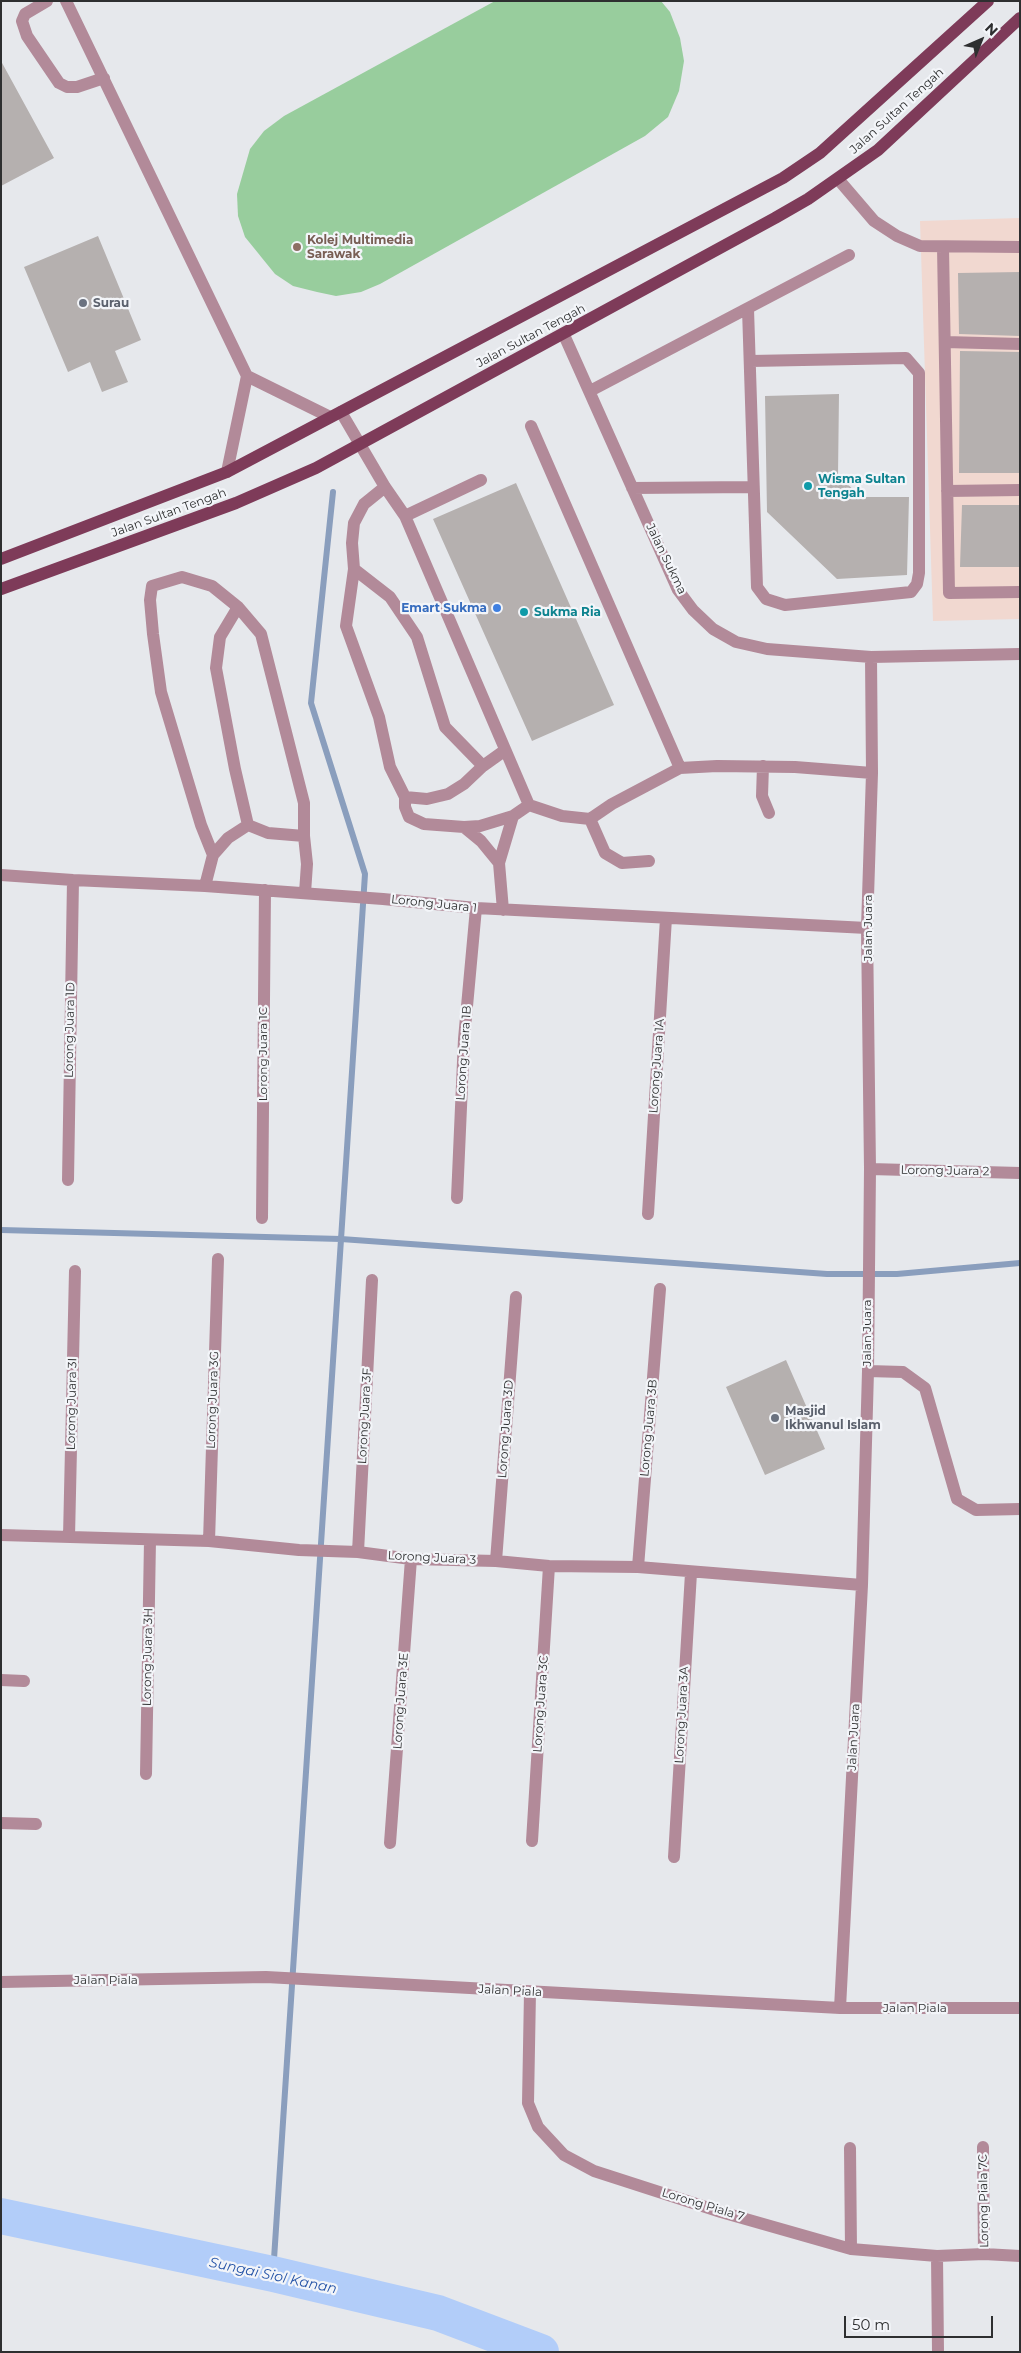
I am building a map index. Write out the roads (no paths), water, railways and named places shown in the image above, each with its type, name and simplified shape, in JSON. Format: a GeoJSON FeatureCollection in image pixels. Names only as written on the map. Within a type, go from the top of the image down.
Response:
{"type":"FeatureCollection","features":[{"type":"Feature","properties":{"kind":"main road","name":"Jalan Sultan Tengah"},"geometry":{"type":"LineString","coordinates":[[1,559],[227,472],[783,178],[820,153],[988,1]]}},
{"type":"Feature","properties":{"kind":"main road","name":"Jalan Sultan Tengah"},"geometry":{"type":"LineString","coordinates":[[1,589],[236,504],[316,468],[784,213],[838,179],[878,150],[1020,18]]}},
{"type":"Feature","properties":{"kind":"street"},"geometry":{"type":"LineString","coordinates":[[47,1],[25,14],[22,21],[27,36],[59,82],[67,87],[78,87],[104,78]]}},
{"type":"Feature","properties":{"kind":"street"},"geometry":{"type":"LineString","coordinates":[[66,1],[247,376],[227,472]]}},
{"type":"Feature","properties":{"kind":"street"},"geometry":{"type":"LineString","coordinates":[[838,179],[874,221],[897,236],[920,246],[1020,247]]}},
{"type":"Feature","properties":{"kind":"street"},"geometry":{"type":"LineString","coordinates":[[943,247],[949,593],[1020,592]]}},
{"type":"Feature","properties":{"kind":"street"},"geometry":{"type":"LineString","coordinates":[[590,391],[849,255]]}},
{"type":"Feature","properties":{"kind":"street"},"geometry":{"type":"LineString","coordinates":[[748,309],[757,587],[766,598],[785,604],[816,603],[911,592],[917,584],[919,373],[906,358],[751,361]]}},
{"type":"Feature","properties":{"kind":"street","name":"Jalan Sukma"},"geometry":{"type":"LineString","coordinates":[[564,334],[678,590],[693,610],[713,629],[736,642],[767,649],[871,657],[1020,654]]}},
{"type":"Feature","properties":{"kind":"street"},"geometry":{"type":"LineString","coordinates":[[945,342],[1020,344]]}},
{"type":"Feature","properties":{"kind":"street"},"geometry":{"type":"LineString","coordinates":[[247,376],[336,414],[360,443],[385,487],[405,516],[504,751],[529,805],[562,816],[590,819],[612,804],[680,768],[763,766],[872,774]]}},
{"type":"Feature","properties":{"kind":"street"},"geometry":{"type":"LineString","coordinates":[[531,426],[680,768]]}},
{"type":"Feature","properties":{"kind":"street"},"geometry":{"type":"LineString","coordinates":[[405,516],[481,480]]}},
{"type":"Feature","properties":{"kind":"street"},"geometry":{"type":"LineString","coordinates":[[385,487],[364,504],[354,523],[352,543],[354,569],[346,626],[379,717],[390,766],[405,797],[405,808],[409,816],[424,824],[464,827],[480,826],[513,816],[529,805]]}},
{"type":"Feature","properties":{"kind":"street"},"geometry":{"type":"LineString","coordinates":[[632,488],[753,487]]}},
{"type":"Feature","properties":{"kind":"street"},"geometry":{"type":"LineString","coordinates":[[947,491],[1020,490]]}},
{"type":"Feature","properties":{"kind":"street"},"geometry":{"type":"LineString","coordinates":[[354,569],[390,597],[417,637],[445,727],[482,766]]}},
{"type":"Feature","properties":{"kind":"street"},"geometry":{"type":"LineString","coordinates":[[212,855],[201,825],[162,692],[150,600],[152,586],[182,577],[212,586],[238,607],[261,634],[304,803],[304,836],[307,864],[305,893]]}},
{"type":"Feature","properties":{"kind":"street"},"geometry":{"type":"LineString","coordinates":[[238,607],[220,637],[216,668],[248,825]]}},
{"type":"Feature","properties":{"kind":"street","name":"Jalan Juara"},"geometry":{"type":"LineString","coordinates":[[840,2008],[862,1585],[868,1371],[867,1303],[870,1169],[867,928],[872,774],[871,657]]}},
{"type":"Feature","properties":{"kind":"street"},"geometry":{"type":"LineString","coordinates":[[405,797],[427,800],[448,794],[464,784],[482,766],[504,751]]}},
{"type":"Feature","properties":{"kind":"street"},"geometry":{"type":"LineString","coordinates":[[763,766],[762,796],[769,813]]}},
{"type":"Feature","properties":{"kind":"street"},"geometry":{"type":"LineString","coordinates":[[502,910],[500,863],[513,816]]}},
{"type":"Feature","properties":{"kind":"street"},"geometry":{"type":"LineString","coordinates":[[590,819],[605,852],[622,862],[649,860]]}},
{"type":"Feature","properties":{"kind":"street"},"geometry":{"type":"LineString","coordinates":[[248,825],[268,833],[304,836]]}},
{"type":"Feature","properties":{"kind":"street"},"geometry":{"type":"LineString","coordinates":[[205,886],[212,855],[228,838],[248,825]]}},
{"type":"Feature","properties":{"kind":"street"},"geometry":{"type":"LineString","coordinates":[[464,827],[480,840],[500,863]]}},
{"type":"Feature","properties":{"kind":"street","name":"Lorong Juara 1"},"geometry":{"type":"LineString","coordinates":[[1,875],[356,896],[502,910],[867,928]]}},
{"type":"Feature","properties":{"kind":"street","name":"Lorong Juara 1D"},"geometry":{"type":"LineString","coordinates":[[68,1180],[72,880]]}},
{"type":"Feature","properties":{"kind":"street","name":"Lorong Juara 1C"},"geometry":{"type":"LineString","coordinates":[[262,1218],[265,890]]}},
{"type":"Feature","properties":{"kind":"street","name":"Lorong Juara 1B"},"geometry":{"type":"LineString","coordinates":[[457,1198],[464,1039],[476,908]]}},
{"type":"Feature","properties":{"kind":"street","name":"Lorong Juara 1A"},"geometry":{"type":"LineString","coordinates":[[648,1214],[666,918]]}},
{"type":"Feature","properties":{"kind":"street","name":"Lorong Juara 2"},"geometry":{"type":"LineString","coordinates":[[870,1169],[1020,1172]]}},
{"type":"Feature","properties":{"kind":"street","name":"Lorong Juara 3G"},"geometry":{"type":"LineString","coordinates":[[209,1541],[218,1259]]}},
{"type":"Feature","properties":{"kind":"street","name":"Lorong Juara 3I"},"geometry":{"type":"LineString","coordinates":[[69,1538],[75,1271]]}},
{"type":"Feature","properties":{"kind":"street","name":"Lorong Juara 3F"},"geometry":{"type":"LineString","coordinates":[[358,1552],[372,1280]]}},
{"type":"Feature","properties":{"kind":"street","name":"Lorong Juara 3B"},"geometry":{"type":"LineString","coordinates":[[638,1567],[660,1288]]}},
{"type":"Feature","properties":{"kind":"street","name":"Lorong Juara 3D"},"geometry":{"type":"LineString","coordinates":[[496,1561],[516,1297]]}},
{"type":"Feature","properties":{"kind":"street"},"geometry":{"type":"LineString","coordinates":[[868,1371],[903,1372],[925,1388],[957,1499],[976,1510],[1020,1509]]}},
{"type":"Feature","properties":{"kind":"street","name":"Lorong Juara 3"},"geometry":{"type":"LineString","coordinates":[[1,1535],[209,1541],[299,1550],[358,1552],[411,1559],[496,1561],[549,1566],[638,1567],[690,1573],[862,1585]]}},
{"type":"Feature","properties":{"kind":"street","name":"Lorong Juara 3H"},"geometry":{"type":"LineString","coordinates":[[146,1774],[150,1540]]}},
{"type":"Feature","properties":{"kind":"street","name":"Lorong Juara 3E"},"geometry":{"type":"LineString","coordinates":[[390,1843],[411,1559]]}},
{"type":"Feature","properties":{"kind":"street","name":"Lorong Juara 3C"},"geometry":{"type":"LineString","coordinates":[[532,1842],[549,1566]]}},
{"type":"Feature","properties":{"kind":"street","name":"Lorong Juara 3A"},"geometry":{"type":"LineString","coordinates":[[674,1857],[690,1573]]}},
{"type":"Feature","properties":{"kind":"street"},"geometry":{"type":"LineString","coordinates":[[1,1680],[24,1681]]}},
{"type":"Feature","properties":{"kind":"street"},"geometry":{"type":"LineString","coordinates":[[1,1823],[36,1824]]}},
{"type":"Feature","properties":{"kind":"street","name":"Jalan Piala"},"geometry":{"type":"LineString","coordinates":[[1,1982],[266,1977],[312,1978],[530,1992],[840,2008],[1020,2008]]}},
{"type":"Feature","properties":{"kind":"street","name":"Lorong Piala 7"},"geometry":{"type":"LineString","coordinates":[[530,1992],[528,2102],[538,2127],[564,2155],[594,2171],[721,2212],[851,2249],[936,2256],[984,2254],[1020,2256]]}},
{"type":"Feature","properties":{"kind":"street","name":"Lorong Piala 7C"},"geometry":{"type":"LineString","coordinates":[[983,2147],[984,2254]]}},
{"type":"Feature","properties":{"kind":"street"},"geometry":{"type":"LineString","coordinates":[[850,2148],[851,2249]]}},
{"type":"Feature","properties":{"kind":"street"},"geometry":{"type":"LineString","coordinates":[[936,2256],[938,2352]]}},
{"type":"Feature","properties":{"kind":"waterway"},"geometry":{"type":"LineString","coordinates":[[273,2274],[365,874],[311,703],[333,492]]}},
{"type":"Feature","properties":{"kind":"waterway"},"geometry":{"type":"LineString","coordinates":[[1,1230],[341,1239],[827,1274],[897,1274],[1020,1263]]}},
{"type":"Feature","properties":{"kind":"waterway","name":"Sungai Siol Kanan"},"geometry":{"type":"LineString","coordinates":[[1,2216],[273,2274],[438,2313],[541,2352]]}},
{"type":"Feature","properties":{"kind":"place","name":"Kolej Multimedia Sarawak"},"geometry":{"type":"Point","coordinates":[297,247]}},
{"type":"Feature","properties":{"kind":"place","name":"Surau"},"geometry":{"type":"Point","coordinates":[83,303]}},
{"type":"Feature","properties":{"kind":"place","name":"Wisma Sultan Tengah"},"geometry":{"type":"Point","coordinates":[808,486]}},
{"type":"Feature","properties":{"kind":"place","name":"Emart Sukma"},"geometry":{"type":"Point","coordinates":[497,608]}},
{"type":"Feature","properties":{"kind":"place","name":"Sukma Ria"},"geometry":{"type":"Point","coordinates":[524,612]}},
{"type":"Feature","properties":{"kind":"place","name":"Masjid Ikhwanul Islam"},"geometry":{"type":"Point","coordinates":[775,1418]}}]}
